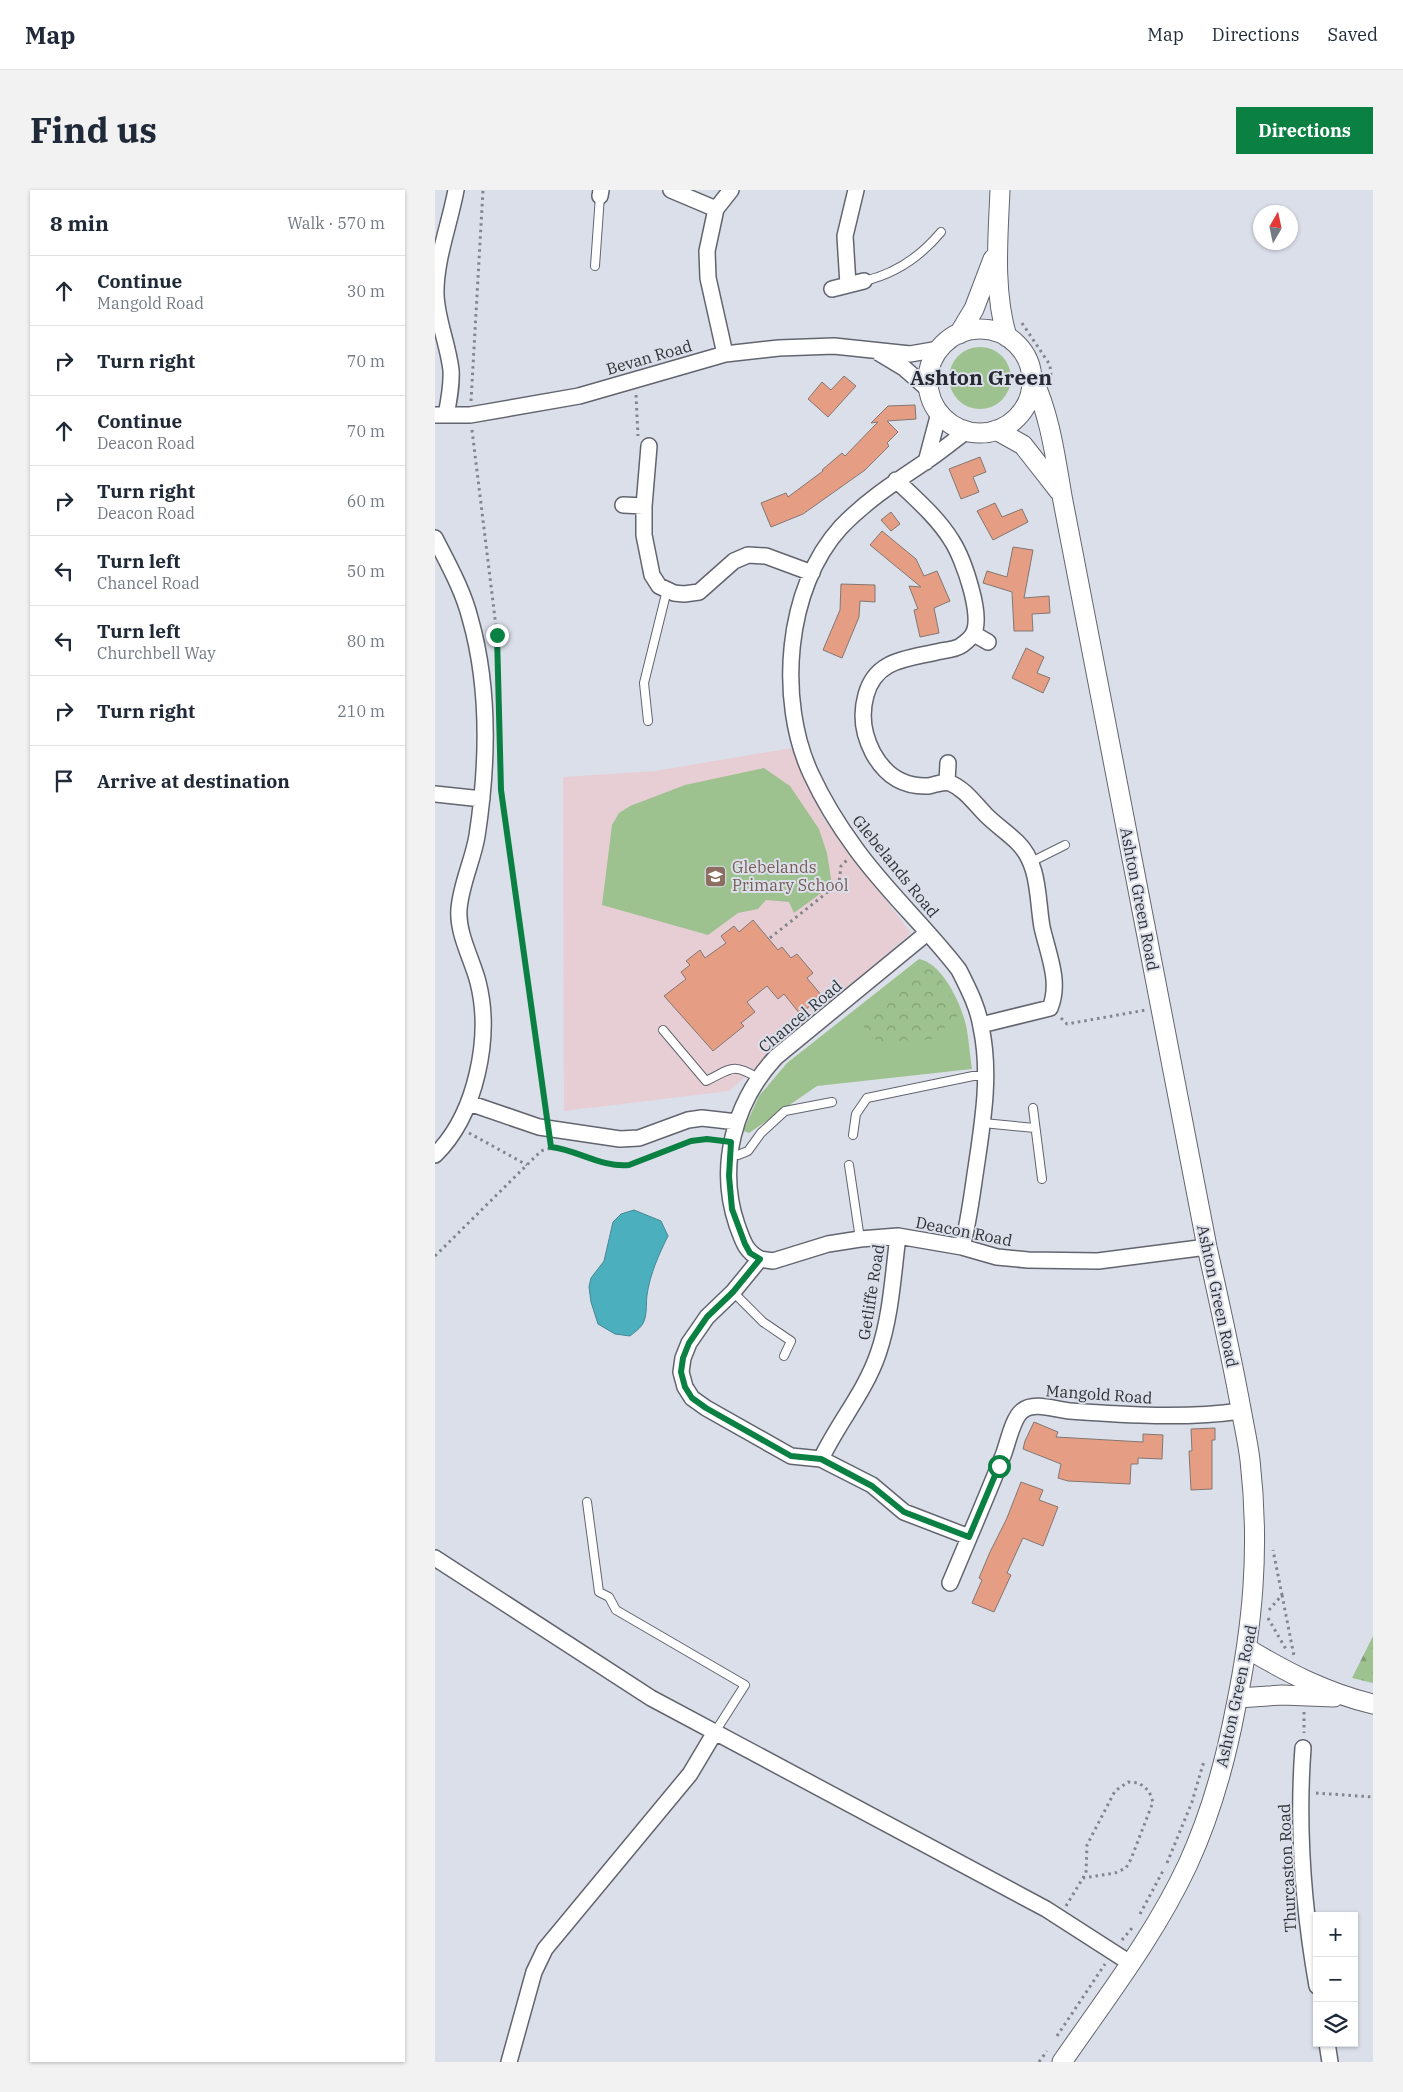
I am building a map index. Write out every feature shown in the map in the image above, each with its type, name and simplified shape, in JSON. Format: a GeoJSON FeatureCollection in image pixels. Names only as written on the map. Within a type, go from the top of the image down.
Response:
{"type":"FeatureCollection","features":[{"type":"Feature","properties":{"kind":"street"},"geometry":{"type":"LineString","coordinates":[[440,415],[450,394],[451,370],[436,296],[440,260],[456,190]]}},
{"type":"Feature","properties":{"kind":"street"},"geometry":{"type":"LineString","coordinates":[[671,190],[716,209]]}},
{"type":"Feature","properties":{"kind":"street"},"geometry":{"type":"LineString","coordinates":[[725,354],[708,278],[707,250],[716,209],[731,190]]}},
{"type":"Feature","properties":{"kind":"street"},"geometry":{"type":"LineString","coordinates":[[848,285],[845,236],[856,190]]}},
{"type":"Feature","properties":{"kind":"street","name":"Ashton Green Road"},"geometry":{"type":"LineString","coordinates":[[1000,190],[998,243],[1000,310],[1007,337]]}},
{"type":"Feature","properties":{"kind":"street","name":"Ashton Green Road"},"geometry":{"type":"LineString","coordinates":[[959,334],[974,309],[998,243]]}},
{"type":"Feature","properties":{"kind":"street"},"geometry":{"type":"LineString","coordinates":[[833,289],[864,281]]}},
{"type":"Feature","properties":{"kind":"street","name":"Ashton Green Road"},"geometry":{"type":"LineString","coordinates":[[939,349],[947,341],[971,330],[988,329],[1007,337],[1013,340],[1024,353],[1042,398],[1051,432],[1151,1005],[1207,1247],[1250,1459],[1254,1520],[1252,1613],[1238,1698],[1227,1749],[1208,1812],[1188,1864],[1165,1906],[1130,1963],[1062,2062]]}},
{"type":"Feature","properties":{"kind":"street","name":"Bevan Road"},"geometry":{"type":"LineString","coordinates":[[440,415],[470,415],[579,396],[725,354],[779,348],[825,346],[910,354],[939,349]]}},
{"type":"Feature","properties":{"kind":"street"},"geometry":{"type":"LineString","coordinates":[[926,462],[939,413],[929,390],[928,376],[935,354],[939,349]]}},
{"type":"Feature","properties":{"kind":"street","name":"Bevan Road"},"geometry":{"type":"LineString","coordinates":[[873,350],[905,368],[929,390]]}},
{"type":"Feature","properties":{"kind":"street","name":"Ashton Green Road"},"geometry":{"type":"LineString","coordinates":[[939,413],[950,423],[967,431],[985,432],[1003,428],[1018,416],[1027,405],[1032,388],[1032,377]]}},
{"type":"Feature","properties":{"kind":"street","name":"Ashton Green Road"},"geometry":{"type":"LineString","coordinates":[[996,430],[1023,446],[1042,467],[1062,496]]}},
{"type":"Feature","properties":{"kind":"street","name":"Glebelands Road"},"geometry":{"type":"LineString","coordinates":[[962,1247],[968,1223],[983,1123],[986,1061],[981,1026],[969,990],[959,970],[856,850],[811,774],[801,747],[793,707],[791,672],[792,641],[799,607],[812,573],[824,551],[840,529],[861,507],[896,480],[926,462],[967,431]]}},
{"type":"Feature","properties":{"kind":"street"},"geometry":{"type":"LineString","coordinates":[[649,446],[644,506],[644,535],[651,575],[659,586],[684,594],[699,592],[734,561],[748,556],[766,556],[812,573]]}},
{"type":"Feature","properties":{"kind":"street"},"geometry":{"type":"LineString","coordinates":[[896,480],[935,518],[953,542],[966,571],[975,604],[974,634],[960,647],[892,662],[876,673],[867,690],[861,711],[865,731],[873,754],[887,774],[905,784],[928,786],[947,782],[959,787],[989,818],[1019,843],[1031,862],[1037,882],[1043,929],[1055,981],[1055,997],[1050,1008],[981,1026]]}},
{"type":"Feature","properties":{"kind":"street"},"geometry":{"type":"LineString","coordinates":[[623,505],[644,506]]}},
{"type":"Feature","properties":{"kind":"street"},"geometry":{"type":"LineString","coordinates":[[435,538],[460,588],[470,616],[479,653],[485,735],[482,799],[476,838],[459,908],[461,930],[478,984],[482,1008],[482,1043],[469,1103],[447,1144],[435,1155]]}},
{"type":"Feature","properties":{"kind":"street"},"geometry":{"type":"LineString","coordinates":[[974,634],[988,642]]}},
{"type":"Feature","properties":{"kind":"street"},"geometry":{"type":"LineString","coordinates":[[947,782],[948,763]]}},
{"type":"Feature","properties":{"kind":"street"},"geometry":{"type":"LineString","coordinates":[[435,794],[482,799]]}},
{"type":"Feature","properties":{"kind":"street","name":"Chancel Road"},"geometry":{"type":"LineString","coordinates":[[760,1259],[750,1253],[732,1209],[730,1149],[737,1122],[746,1099],[758,1078],[776,1057],[927,933]]}},
{"type":"Feature","properties":{"kind":"street"},"geometry":{"type":"LineString","coordinates":[[469,1103],[539,1127],[620,1139],[639,1138],[688,1120],[702,1118],[737,1122]]}},
{"type":"Feature","properties":{"kind":"street","name":"Deacon Road"},"geometry":{"type":"LineString","coordinates":[[760,1259],[773,1261],[809,1249],[860,1238],[898,1236],[962,1247],[997,1257],[1027,1260],[1097,1261],[1207,1247]]}},
{"type":"Feature","properties":{"kind":"street","name":"Getliffe Road"},"geometry":{"type":"LineString","coordinates":[[821,1459],[831,1437],[858,1396],[878,1354],[887,1317],[898,1236]]}},
{"type":"Feature","properties":{"kind":"street"},"geometry":{"type":"LineString","coordinates":[[760,1259],[733,1292],[707,1317],[689,1343],[683,1358],[681,1372],[685,1387],[692,1398],[706,1408],[791,1456],[821,1459],[872,1486],[904,1512],[969,1537]]}},
{"type":"Feature","properties":{"kind":"street","name":"Mangold Road"},"geometry":{"type":"LineString","coordinates":[[951,1583],[1009,1441],[1015,1421],[1026,1408],[1035,1407],[1163,1416],[1241,1411]]}},
{"type":"Feature","properties":{"kind":"street"},"geometry":{"type":"LineString","coordinates":[[435,1558],[651,1698],[1059,1917],[1130,1963]]}},
{"type":"Feature","properties":{"kind":"street"},"geometry":{"type":"LineString","coordinates":[[1247,1649],[1309,1683],[1347,1698],[1373,1704]]}},
{"type":"Feature","properties":{"kind":"street"},"geometry":{"type":"LineString","coordinates":[[1238,1698],[1282,1695],[1347,1698]]}},
{"type":"Feature","properties":{"kind":"street"},"geometry":{"type":"LineString","coordinates":[[509,2062],[534,1972],[545,1949],[690,1774],[715,1732]]}},
{"type":"Feature","properties":{"kind":"street","name":"Thurcaston Road"},"geometry":{"type":"LineString","coordinates":[[1303,1748],[1300,1791],[1301,1851],[1307,1926],[1313,1962]]}},
{"type":"Feature","properties":{"kind":"street"},"geometry":{"type":"LineString","coordinates":[[1328,2047],[1330,2062]]}},
{"type":"Feature","properties":{"kind":"lane"},"geometry":{"type":"LineString","coordinates":[[595,266],[600,193]]}},
{"type":"Feature","properties":{"kind":"lane"},"geometry":{"type":"LineString","coordinates":[[864,281],[886,275],[895,270],[931,244],[941,232]]}},
{"type":"Feature","properties":{"kind":"lane"},"geometry":{"type":"LineString","coordinates":[[648,721],[644,683],[667,590]]}},
{"type":"Feature","properties":{"kind":"lane"},"geometry":{"type":"LineString","coordinates":[[1031,862],[1065,845]]}},
{"type":"Feature","properties":{"kind":"lane"},"geometry":{"type":"LineString","coordinates":[[663,1030],[706,1081],[734,1067],[743,1068],[758,1078]]}},
{"type":"Feature","properties":{"kind":"lane"},"geometry":{"type":"LineString","coordinates":[[853,1135],[856,1114],[867,1098],[973,1076],[985,1076]]}},
{"type":"Feature","properties":{"kind":"lane"},"geometry":{"type":"LineString","coordinates":[[730,1149],[737,1155],[748,1151],[761,1133],[785,1111],[832,1102]]}},
{"type":"Feature","properties":{"kind":"lane"},"geometry":{"type":"LineString","coordinates":[[1033,1108],[1042,1178]]}},
{"type":"Feature","properties":{"kind":"lane"},"geometry":{"type":"LineString","coordinates":[[983,1123],[1035,1128]]}},
{"type":"Feature","properties":{"kind":"lane"},"geometry":{"type":"LineString","coordinates":[[849,1166],[860,1238]]}},
{"type":"Feature","properties":{"kind":"lane"},"geometry":{"type":"LineString","coordinates":[[733,1292],[763,1322],[791,1341],[784,1356]]}},
{"type":"Feature","properties":{"kind":"lane"},"geometry":{"type":"LineString","coordinates":[[587,1502],[599,1592],[609,1597],[616,1610],[745,1685],[715,1732]]}},
{"type":"Feature","properties":{"kind":"path"},"geometry":{"type":"LineString","coordinates":[[483,190],[470,415],[497,635],[498,674]]}},
{"type":"Feature","properties":{"kind":"path"},"geometry":{"type":"LineString","coordinates":[[1000,310],[1014,310],[1050,365],[1052,384]]}},
{"type":"Feature","properties":{"kind":"path"},"geometry":{"type":"LineString","coordinates":[[635,379],[638,442],[649,446]]}},
{"type":"Feature","properties":{"kind":"path"},"geometry":{"type":"LineString","coordinates":[[501,771],[501,790],[549,1129]]}},
{"type":"Feature","properties":{"kind":"path"},"geometry":{"type":"LineString","coordinates":[[770,938],[839,883],[841,866],[856,850]]}},
{"type":"Feature","properties":{"kind":"path"},"geometry":{"type":"LineString","coordinates":[[1050,1008],[1067,1024],[1151,1005]]}},
{"type":"Feature","properties":{"kind":"path"},"geometry":{"type":"LineString","coordinates":[[457,1127],[527,1165]]}},
{"type":"Feature","properties":{"kind":"path"},"geometry":{"type":"LineString","coordinates":[[435,1256],[541,1151],[551,1147],[574,1151],[601,1162],[623,1166],[691,1141],[707,1139],[730,1149]]}},
{"type":"Feature","properties":{"kind":"path"},"geometry":{"type":"LineString","coordinates":[[1282,1595],[1295,1660]]}},
{"type":"Feature","properties":{"kind":"path"},"geometry":{"type":"LineString","coordinates":[[1303,1748],[1304,1696]]}},
{"type":"Feature","properties":{"kind":"path"},"geometry":{"type":"LineString","coordinates":[[1138,1918],[1167,1863],[1192,1802],[1205,1758]]}},
{"type":"Feature","properties":{"kind":"path"},"geometry":{"type":"LineString","coordinates":[[1059,1917],[1083,1878],[1087,1868],[1087,1845],[1115,1791],[1128,1782],[1139,1783],[1145,1787],[1151,1796],[1151,1808],[1129,1864],[1126,1868],[1115,1874],[1083,1878]]}},
{"type":"Feature","properties":{"kind":"path"},"geometry":{"type":"LineString","coordinates":[[1300,1791],[1373,1797]]}},
{"type":"Feature","properties":{"kind":"path"},"geometry":{"type":"LineString","coordinates":[[1055,2039],[1112,1952],[1133,1925]]}},
{"type":"Feature","properties":{"kind":"path"},"geometry":{"type":"LineString","coordinates":[[1039,2062],[1050,2046]]}},
{"type":"Feature","properties":{"kind":"shaded area","name":"Glebelands Primary School"},"geometry":{"type":"Polygon","coordinates":[[[791,748],[824,819],[911,933],[729,1091],[564,1111],[563,777],[655,771],[791,748]]]}},
{"type":"Feature","properties":{"kind":"green space"},"geometry":{"type":"Polygon","coordinates":[[[980,347],[992,350],[1002,356],[1008,366],[1011,378],[1008,390],[1002,400],[992,406],[980,409],[968,406],[958,400],[952,390],[949,378],[952,366],[958,356],[968,350],[980,347]]]}},
{"type":"Feature","properties":{"kind":"green space"},"geometry":{"type":"Polygon","coordinates":[[[764,768],[790,786],[819,829],[827,853],[832,885],[794,913],[789,902],[766,900],[758,909],[738,913],[708,935],[602,905],[612,825],[619,813],[630,806],[685,785],[764,768]]]}},
{"type":"Feature","properties":{"kind":"green space"},"geometry":{"type":"Polygon","coordinates":[[[919,959],[928,962],[944,977],[956,998],[965,1021],[972,1069],[817,1086],[749,1133],[743,1131],[759,1096],[787,1063],[919,959]]]}},
{"type":"Feature","properties":{"kind":"green space"},"geometry":{"type":"Polygon","coordinates":[[[920,965],[928,968],[940,978],[958,1015],[933,1039],[879,1042],[864,1031],[864,1014],[920,965]]]}},
{"type":"Feature","properties":{"kind":"green space"},"geometry":{"type":"Polygon","coordinates":[[[1373,1636],[1373,1683],[1352,1678],[1373,1636]]]}},
{"type":"Feature","properties":{"kind":"water"},"geometry":{"type":"Polygon","coordinates":[[[634,1210],[661,1221],[668,1236],[650,1279],[643,1324],[630,1336],[615,1334],[598,1324],[591,1302],[589,1287],[591,1278],[604,1261],[613,1222],[621,1214],[634,1210]]]}},
{"type":"Feature","properties":{"kind":"building"},"geometry":{"type":"Polygon","coordinates":[[[844,376],[856,386],[828,417],[808,399],[822,382],[831,390],[844,376]]]}},
{"type":"Feature","properties":{"kind":"building"},"geometry":{"type":"Polygon","coordinates":[[[915,405],[916,419],[887,421],[898,432],[887,443],[889,446],[865,470],[803,514],[771,527],[761,503],[786,493],[788,497],[823,471],[842,453],[845,456],[878,422],[871,423],[888,406],[915,405]]]}},
{"type":"Feature","properties":{"kind":"building"},"geometry":{"type":"Polygon","coordinates":[[[980,457],[986,472],[973,477],[979,492],[961,499],[949,469],[980,457]]]}},
{"type":"Feature","properties":{"kind":"building"},"geometry":{"type":"Polygon","coordinates":[[[995,503],[1002,517],[1022,509],[1028,522],[993,540],[977,511],[995,503]]]}},
{"type":"Feature","properties":{"kind":"building"},"geometry":{"type":"Polygon","coordinates":[[[891,512],[900,524],[891,531],[881,520],[891,512]]]}},
{"type":"Feature","properties":{"kind":"building"},"geometry":{"type":"Polygon","coordinates":[[[882,531],[916,559],[924,576],[937,571],[950,601],[934,608],[939,633],[920,637],[914,610],[918,609],[909,586],[921,587],[870,545],[882,531]]]}},
{"type":"Feature","properties":{"kind":"building"},"geometry":{"type":"Polygon","coordinates":[[[1013,547],[1033,550],[1024,598],[1049,596],[1050,613],[1032,614],[1033,631],[1014,631],[1012,592],[983,583],[987,571],[1007,577],[1013,547]]]}},
{"type":"Feature","properties":{"kind":"building"},"geometry":{"type":"Polygon","coordinates":[[[841,584],[875,585],[875,602],[860,601],[859,617],[842,658],[823,650],[840,610],[841,584]]]}},
{"type":"Feature","properties":{"kind":"building"},"geometry":{"type":"Polygon","coordinates":[[[1026,648],[1044,657],[1037,673],[1050,678],[1043,693],[1012,678],[1026,648]]]}},
{"type":"Feature","properties":{"kind":"building"},"geometry":{"type":"Polygon","coordinates":[[[753,920],[778,950],[782,947],[791,958],[797,954],[813,973],[807,978],[822,996],[800,1014],[784,994],[778,999],[767,986],[747,1002],[755,1012],[741,1023],[744,1026],[713,1051],[664,996],[686,979],[681,972],[690,965],[686,961],[700,950],[705,958],[726,943],[721,936],[734,926],[739,932],[753,920]]]}},
{"type":"Feature","properties":{"kind":"building"},"geometry":{"type":"Polygon","coordinates":[[[1034,1422],[1058,1432],[1056,1437],[1143,1442],[1143,1434],[1163,1435],[1162,1459],[1138,1458],[1138,1464],[1131,1464],[1130,1484],[1068,1481],[1058,1478],[1061,1464],[1023,1449],[1034,1422]]]}},
{"type":"Feature","properties":{"kind":"building"},"geometry":{"type":"Polygon","coordinates":[[[1215,1428],[1215,1440],[1212,1440],[1212,1489],[1191,1490],[1189,1451],[1192,1451],[1191,1429],[1215,1428]]]}},
{"type":"Feature","properties":{"kind":"building"},"geometry":{"type":"Polygon","coordinates":[[[1021,1482],[1043,1490],[1039,1500],[1058,1507],[1043,1546],[1023,1538],[1007,1573],[1011,1575],[994,1612],[972,1603],[982,1580],[979,1578],[1007,1518],[1021,1482]]]}},
{"type":"Feature","properties":{"kind":"place","name":"Glebelands Primary School"},"geometry":{"type":"Point","coordinates":[716,876]}},
{"type":"Feature","properties":{"kind":"district","name":"Ashton Green"},"geometry":{"type":"Point","coordinates":[981,378]}},
{"type":"Feature","properties":{"kind":"route"},"geometry":{"type":"LineString","coordinates":[[497,635],[501,790],[551,1147],[563,1148],[601,1162],[623,1166],[691,1141],[707,1139],[731,1142],[729,1176],[732,1209],[750,1253],[760,1259],[733,1292],[697,1329],[683,1358],[681,1372],[685,1387],[692,1398],[706,1408],[791,1456],[821,1459],[872,1486],[884,1494],[893,1505],[904,1512],[969,1537],[999,1466]]}}]}
